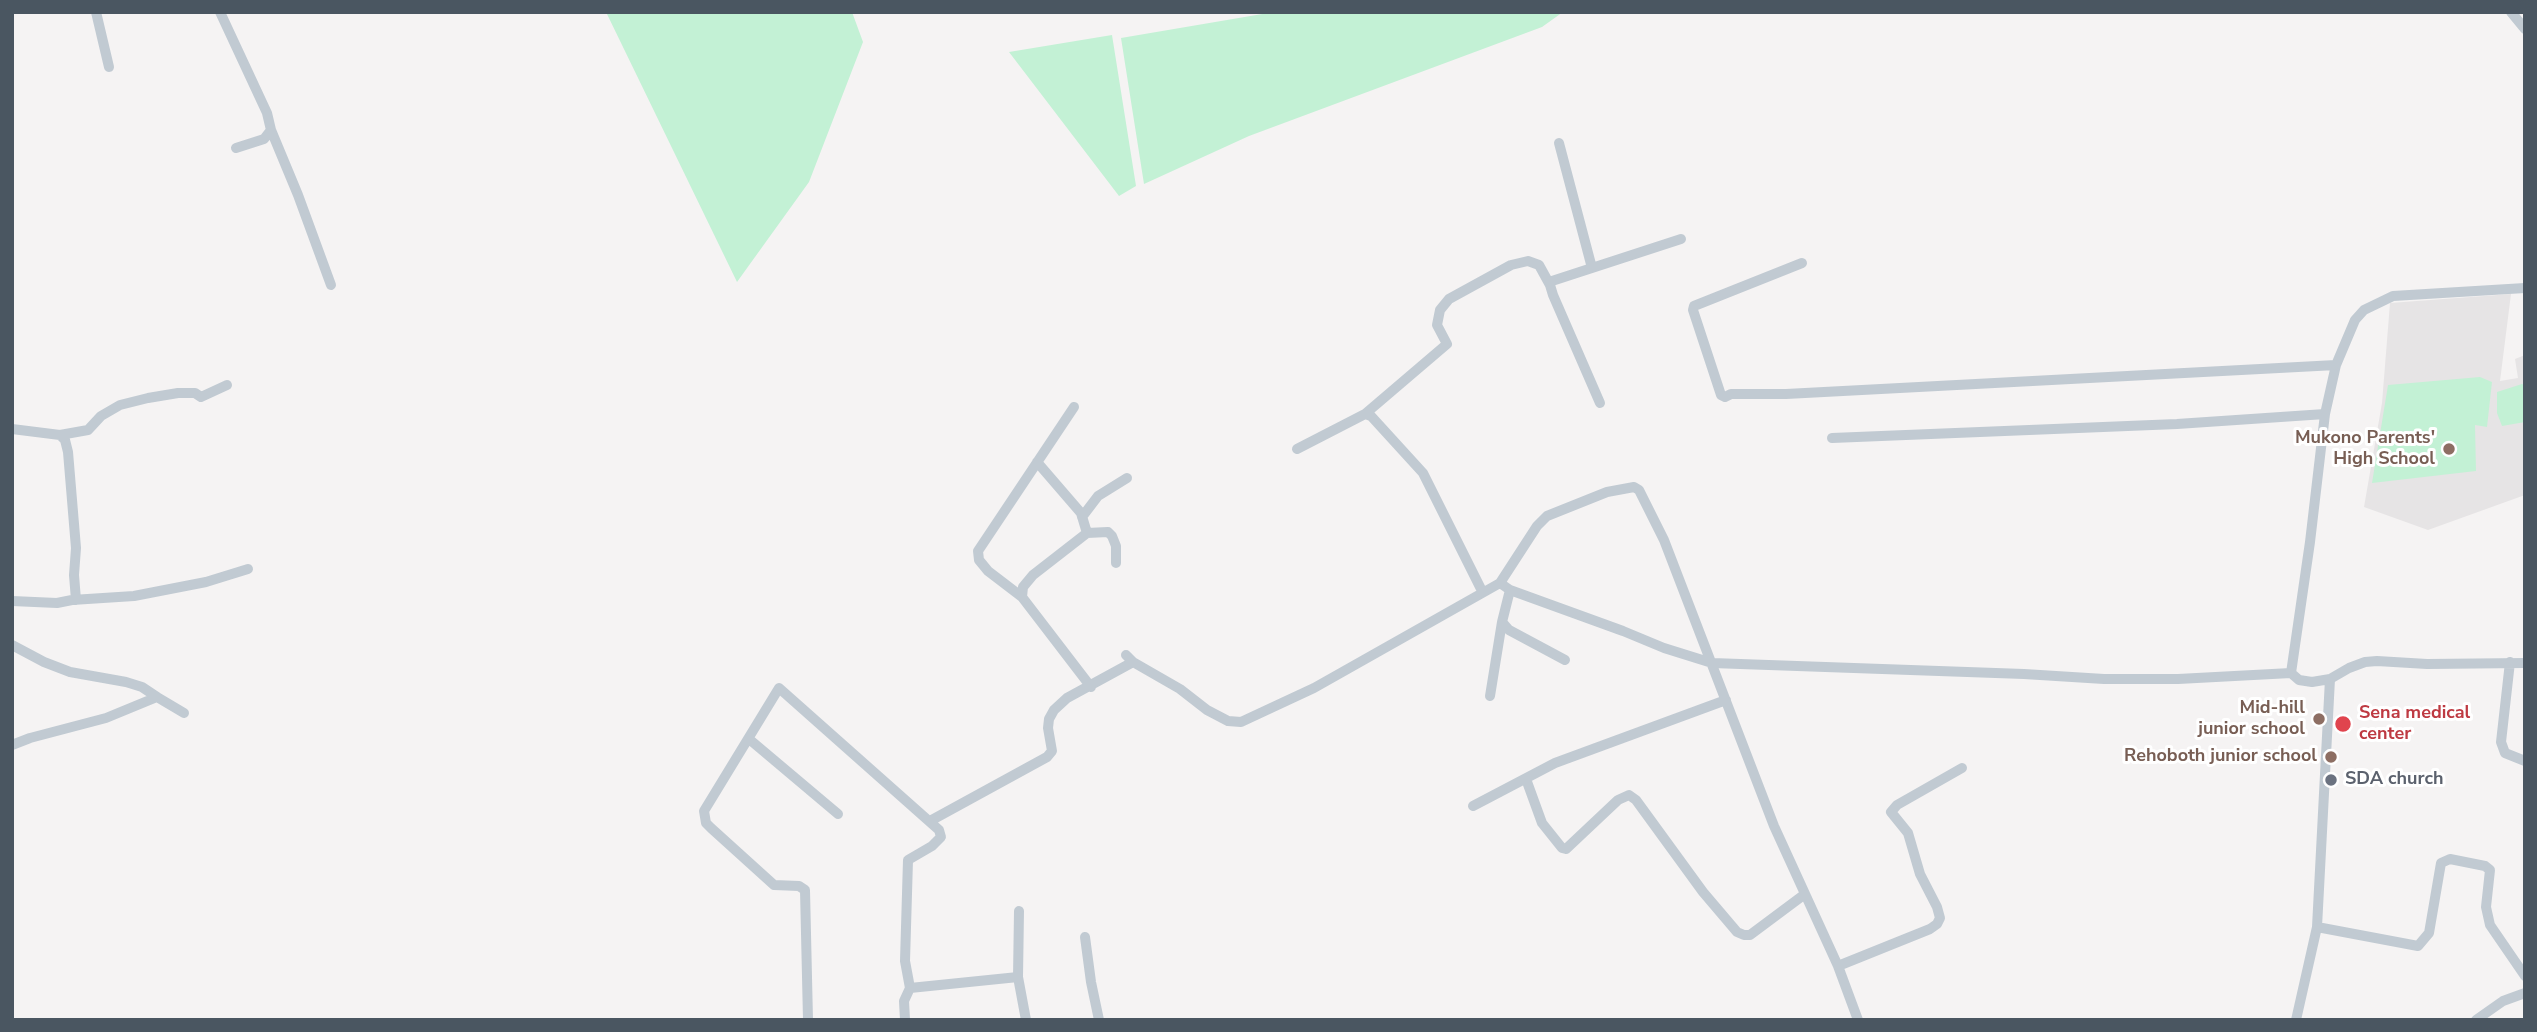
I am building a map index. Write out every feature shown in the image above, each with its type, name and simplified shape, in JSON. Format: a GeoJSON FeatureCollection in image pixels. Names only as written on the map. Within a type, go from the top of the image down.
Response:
{"type":"FeatureCollection","features":[{"type":"Feature","properties":{"kind":"street"},"geometry":{"type":"LineString","coordinates":[[96,12],[109,67]]}},
{"type":"Feature","properties":{"kind":"street"},"geometry":{"type":"LineString","coordinates":[[220,12],[267,113],[271,130],[331,285]]}},
{"type":"Feature","properties":{"kind":"street"},"geometry":{"type":"LineString","coordinates":[[2511,12],[2525,29]]}},
{"type":"Feature","properties":{"kind":"street"},"geometry":{"type":"LineString","coordinates":[[236,148],[264,139],[271,130]]}},
{"type":"Feature","properties":{"kind":"street"},"geometry":{"type":"LineString","coordinates":[[1559,143],[1592,268]]}},
{"type":"Feature","properties":{"kind":"street"},"geometry":{"type":"LineString","coordinates":[[1550,285],[1552,281],[1681,239]]}},
{"type":"Feature","properties":{"kind":"street"},"geometry":{"type":"LineString","coordinates":[[1297,449],[1365,414],[1447,344],[1437,325],[1440,310],[1449,299],[1511,265],[1528,261],[1539,265],[1550,285],[1600,403]]}},
{"type":"Feature","properties":{"kind":"street"},"geometry":{"type":"LineString","coordinates":[[1802,263],[1694,306],[1693,310],[1721,395],[1726,397],[1731,394],[1786,394],[2336,365]]}},
{"type":"Feature","properties":{"kind":"street"},"geometry":{"type":"LineString","coordinates":[[2291,673],[2325,414],[2336,365],[2355,320],[2364,310],[2393,296],[2525,288]]}},
{"type":"Feature","properties":{"kind":"street"},"geometry":{"type":"LineString","coordinates":[[12,429],[60,435],[88,430],[101,416],[120,405],[178,393],[195,393],[201,397],[227,385]]}},
{"type":"Feature","properties":{"kind":"street"},"geometry":{"type":"LineString","coordinates":[[1074,407],[978,551],[979,560],[988,571],[1022,597],[1091,687]]}},
{"type":"Feature","properties":{"kind":"street"},"geometry":{"type":"LineString","coordinates":[[1365,414],[1371,416],[1423,472],[1482,591]]}},
{"type":"Feature","properties":{"kind":"street"},"geometry":{"type":"LineString","coordinates":[[1832,438],[2163,425],[2325,414]]}},
{"type":"Feature","properties":{"kind":"street"},"geometry":{"type":"LineString","coordinates":[[60,435],[65,440],[68,452],[76,548],[76,600]]}},
{"type":"Feature","properties":{"kind":"street"},"geometry":{"type":"LineString","coordinates":[[1037,462],[1082,517],[1087,533]]}},
{"type":"Feature","properties":{"kind":"street"},"geometry":{"type":"LineString","coordinates":[[1082,517],[1098,496],[1127,478]]}},
{"type":"Feature","properties":{"kind":"street"},"geometry":{"type":"LineString","coordinates":[[930,821],[1047,757],[1052,751],[1049,719],[1054,710],[1067,698],[1091,687],[1129,658],[1207,710],[1227,721],[1241,722],[1314,688],[1500,583],[1537,526],[1547,516],[1607,492],[1634,487],[1639,490],[1664,540],[1774,826],[1838,966],[1858,1020]]}},
{"type":"Feature","properties":{"kind":"street"},"geometry":{"type":"LineString","coordinates":[[1022,597],[1023,587],[1033,575],[1087,533],[1108,532],[1112,536],[1116,547],[1116,563]]}},
{"type":"Feature","properties":{"kind":"street"},"geometry":{"type":"LineString","coordinates":[[12,601],[57,603],[134,596],[206,582],[248,569]]}},
{"type":"Feature","properties":{"kind":"street"},"geometry":{"type":"LineString","coordinates":[[1500,583],[1510,590],[1664,648],[1712,663],[2011,673],[2104,679],[2178,679],[2291,673],[2299,680],[2312,682],[2330,679],[2349,668],[2377,661],[2427,664],[2525,663]]}},
{"type":"Feature","properties":{"kind":"street"},"geometry":{"type":"LineString","coordinates":[[1490,695],[1510,590]]}},
{"type":"Feature","properties":{"kind":"street"},"geometry":{"type":"LineString","coordinates":[[1502,622],[1508,630],[1565,660]]}},
{"type":"Feature","properties":{"kind":"street"},"geometry":{"type":"LineString","coordinates":[[12,645],[44,663],[70,672],[142,687],[184,713]]}},
{"type":"Feature","properties":{"kind":"street"},"geometry":{"type":"LineString","coordinates":[[2510,662],[2501,742],[2505,753],[2525,761]]}},
{"type":"Feature","properties":{"kind":"street"},"geometry":{"type":"LineString","coordinates":[[2296,1020],[2317,927],[2330,679]]}},
{"type":"Feature","properties":{"kind":"street"},"geometry":{"type":"LineString","coordinates":[[808,1020],[805,890],[799,886],[774,885],[706,822],[704,811],[779,688],[939,830],[941,837],[932,846],[908,860],[905,961],[910,988],[904,1001],[905,1020]]}},
{"type":"Feature","properties":{"kind":"street"},"geometry":{"type":"LineString","coordinates":[[12,745],[106,718],[157,697]]}},
{"type":"Feature","properties":{"kind":"street"},"geometry":{"type":"LineString","coordinates":[[1473,806],[1555,763],[1726,700]]}},
{"type":"Feature","properties":{"kind":"street"},"geometry":{"type":"LineString","coordinates":[[749,739],[838,814]]}},
{"type":"Feature","properties":{"kind":"street"},"geometry":{"type":"LineString","coordinates":[[1838,966],[1912,937],[1937,924],[1940,918],[1937,907],[1920,874],[1908,833],[1891,812],[1897,805],[1962,768]]}},
{"type":"Feature","properties":{"kind":"street"},"geometry":{"type":"LineString","coordinates":[[1526,779],[1542,823],[1562,848],[1566,849],[1623,797],[1629,795],[1636,800],[1703,892],[1737,932],[1744,935],[1750,935],[1805,894]]}},
{"type":"Feature","properties":{"kind":"street"},"geometry":{"type":"LineString","coordinates":[[2317,927],[2418,946],[2429,933],[2441,863],[2450,859],[2485,866],[2490,870],[2486,907],[2490,925],[2525,976]]}},
{"type":"Feature","properties":{"kind":"street"},"geometry":{"type":"LineString","coordinates":[[1019,911],[1018,977],[1026,1020]]}},
{"type":"Feature","properties":{"kind":"street"},"geometry":{"type":"LineString","coordinates":[[1085,937],[1100,1020]]}},
{"type":"Feature","properties":{"kind":"street"},"geometry":{"type":"LineString","coordinates":[[910,988],[1018,977]]}},
{"type":"Feature","properties":{"kind":"street"},"geometry":{"type":"LineString","coordinates":[[2476,1020],[2493,1007],[2525,993]]}},
{"type":"Feature","properties":{"kind":"shaded area","name":"Mukono Parents' High School"},"geometry":{"type":"Polygon","coordinates":[[[2511,294],[2500,381],[2518,378],[2515,359],[2525,355],[2525,495],[2428,530],[2364,507],[2382,403],[2390,303],[2511,294]]]}},
{"type":"Feature","properties":{"kind":"green space"},"geometry":{"type":"Polygon","coordinates":[[[606,12],[852,12],[863,42],[809,182],[737,282],[606,12]]]}},
{"type":"Feature","properties":{"kind":"green space"},"geometry":{"type":"Polygon","coordinates":[[[1274,12],[1563,12],[1542,27],[1249,136],[1144,184],[1121,38],[1274,12]]]}},
{"type":"Feature","properties":{"kind":"green space"},"geometry":{"type":"Polygon","coordinates":[[[1112,35],[1136,186],[1119,196],[1009,52],[1112,35]]]}},
{"type":"Feature","properties":{"kind":"green space"},"geometry":{"type":"Polygon","coordinates":[[[2480,377],[2492,382],[2487,427],[2475,425],[2476,471],[2372,483],[2388,385],[2480,377]]]}},
{"type":"Feature","properties":{"kind":"green space"},"geometry":{"type":"Polygon","coordinates":[[[2525,385],[2525,422],[2502,426],[2497,413],[2497,392],[2525,385]]]}},
{"type":"Feature","properties":{"kind":"place","name":"Mukono Parents' High School"},"geometry":{"type":"Point","coordinates":[2449,449]}},
{"type":"Feature","properties":{"kind":"place","name":"Mid-hill junior school"},"geometry":{"type":"Point","coordinates":[2319,719]}},
{"type":"Feature","properties":{"kind":"place","name":"Sena medical center"},"geometry":{"type":"Point","coordinates":[2343,724]}},
{"type":"Feature","properties":{"kind":"place","name":"Rehoboth junior school"},"geometry":{"type":"Point","coordinates":[2331,757]}},
{"type":"Feature","properties":{"kind":"place","name":"SDA church"},"geometry":{"type":"Point","coordinates":[2331,780]}}]}
